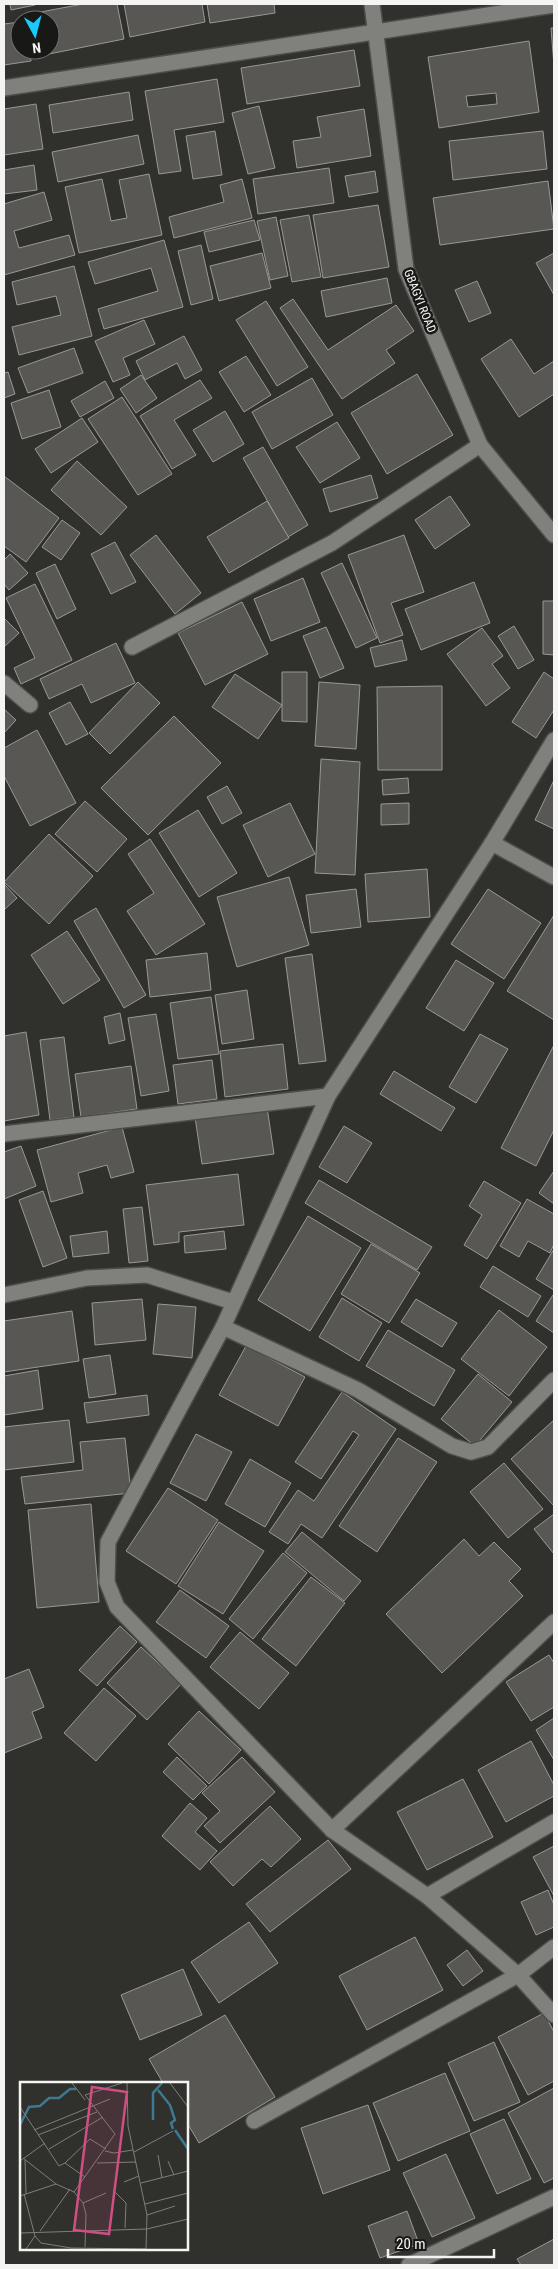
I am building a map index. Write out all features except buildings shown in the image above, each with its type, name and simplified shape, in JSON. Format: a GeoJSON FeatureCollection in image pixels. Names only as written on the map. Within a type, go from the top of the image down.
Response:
{"type":"FeatureCollection","features":[{"type":"Feature","properties":{"kind":"street","name":"GBAGYI ROAD"},"geometry":{"type":"LineString","coordinates":[[372,4],[374,33],[406,269],[480,445],[554,535]]}},
{"type":"Feature","properties":{"kind":"street"},"geometry":{"type":"LineString","coordinates":[[4,88],[554,5]]}},
{"type":"Feature","properties":{"kind":"street"},"geometry":{"type":"LineString","coordinates":[[132,647],[332,543],[480,445]]}},
{"type":"Feature","properties":{"kind":"street"},"geometry":{"type":"LineString","coordinates":[[4,683],[30,705]]}},
{"type":"Feature","properties":{"kind":"street"},"geometry":{"type":"LineString","coordinates":[[554,740],[492,843],[328,1096],[223,1327],[108,1542],[106,1582],[117,1607],[332,1830],[427,1896],[518,1975],[554,2015]]}},
{"type":"Feature","properties":{"kind":"street"},"geometry":{"type":"LineString","coordinates":[[492,843],[554,877]]}},
{"type":"Feature","properties":{"kind":"street"},"geometry":{"type":"LineString","coordinates":[[4,1134],[328,1096]]}},
{"type":"Feature","properties":{"kind":"street"},"geometry":{"type":"LineString","coordinates":[[4,1295],[87,1278],[147,1275],[233,1302]]}},
{"type":"Feature","properties":{"kind":"street"},"geometry":{"type":"LineString","coordinates":[[223,1327],[358,1390],[452,1446],[471,1452],[488,1447],[554,1380]]}},
{"type":"Feature","properties":{"kind":"street"},"geometry":{"type":"LineString","coordinates":[[332,1830],[554,1622]]}},
{"type":"Feature","properties":{"kind":"street"},"geometry":{"type":"LineString","coordinates":[[427,1896],[554,1822]]}},
{"type":"Feature","properties":{"kind":"street"},"geometry":{"type":"LineString","coordinates":[[254,2121],[518,1975],[554,1947]]}},
{"type":"Feature","properties":{"kind":"street"},"geometry":{"type":"LineString","coordinates":[[518,1975],[554,1999]]}},
{"type":"Feature","properties":{"kind":"street"},"geometry":{"type":"LineString","coordinates":[[409,2265],[554,2197]]}}]}
